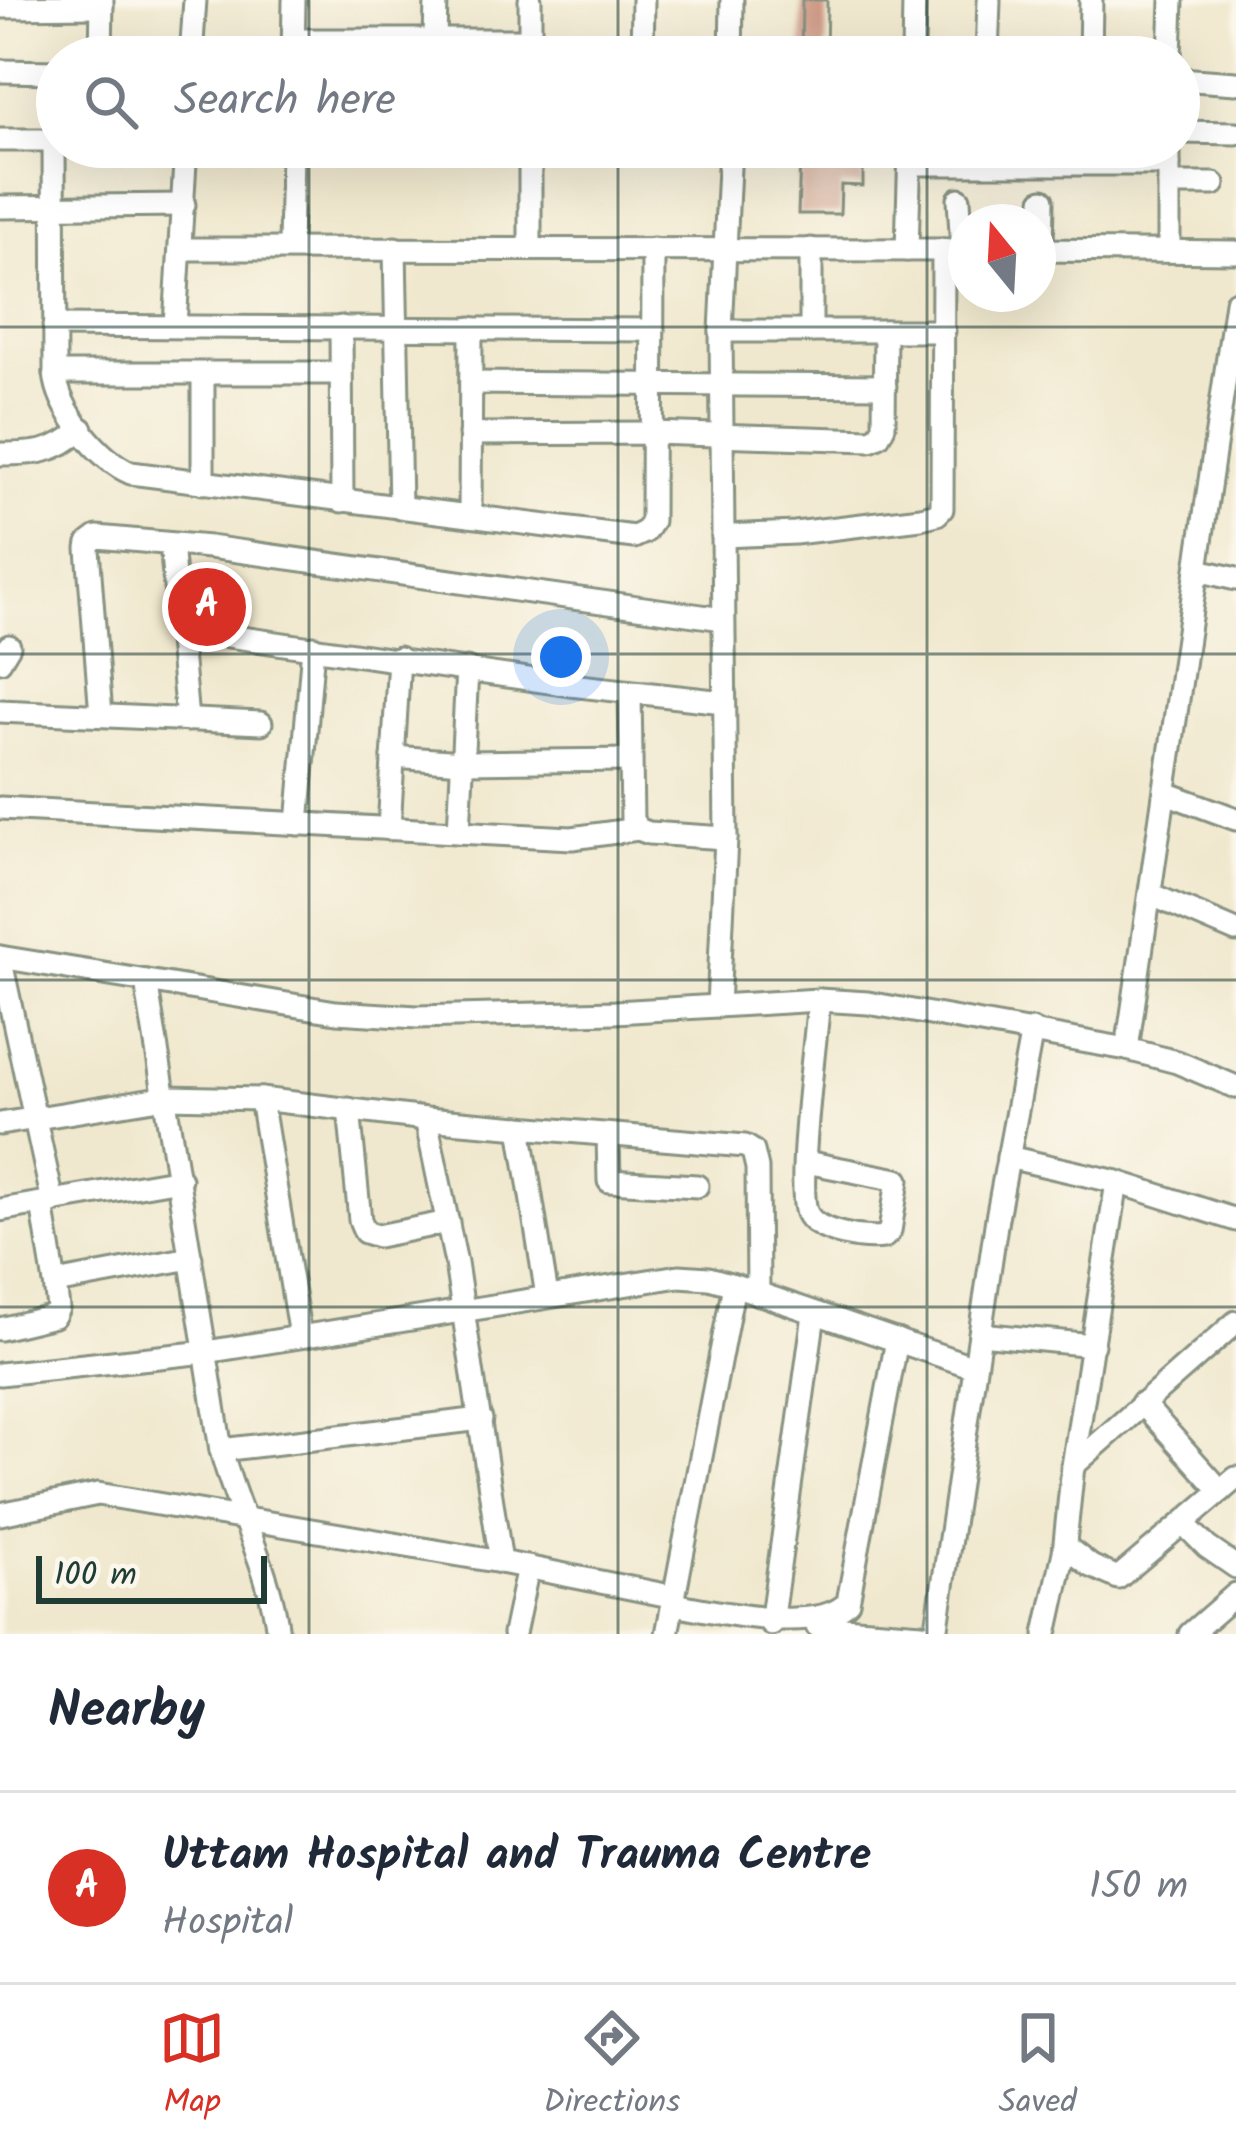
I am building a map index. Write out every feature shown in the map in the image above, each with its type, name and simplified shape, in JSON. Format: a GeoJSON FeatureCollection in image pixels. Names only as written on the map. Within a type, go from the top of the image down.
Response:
{"type":"FeatureCollection","features":[{"type":"Feature","properties":{"kind":"street"},"geometry":{"type":"LineString","coordinates":[[192,36],[195,0]]}},
{"type":"Feature","properties":{"kind":"street"},"geometry":{"type":"LineString","coordinates":[[293,36],[294,0]]}},
{"type":"Feature","properties":{"kind":"street"},"geometry":{"type":"LineString","coordinates":[[435,36],[436,0]]}},
{"type":"Feature","properties":{"kind":"street"},"geometry":{"type":"LineString","coordinates":[[530,0],[530,36]]}},
{"type":"Feature","properties":{"kind":"street"},"geometry":{"type":"LineString","coordinates":[[642,36],[643,0]]}},
{"type":"Feature","properties":{"kind":"street"},"geometry":{"type":"LineString","coordinates":[[731,36],[732,0]]}},
{"type":"Feature","properties":{"kind":"street"},"geometry":{"type":"LineString","coordinates":[[913,36],[914,0]]}},
{"type":"Feature","properties":{"kind":"street"},"geometry":{"type":"LineString","coordinates":[[988,36],[989,0]]}},
{"type":"Feature","properties":{"kind":"street"},"geometry":{"type":"LineString","coordinates":[[1090,36],[1091,0]]}},
{"type":"Feature","properties":{"kind":"street"},"geometry":{"type":"LineString","coordinates":[[1171,36],[1172,0]]}},
{"type":"Feature","properties":{"kind":"street"},"geometry":{"type":"LineString","coordinates":[[0,7],[102,3],[101,36]]}},
{"type":"Feature","properties":{"kind":"street"},"geometry":{"type":"LineString","coordinates":[[0,71],[36,72]]}},
{"type":"Feature","properties":{"kind":"street"},"geometry":{"type":"LineString","coordinates":[[1200,80],[1236,83]]}},
{"type":"Feature","properties":{"kind":"street"},"geometry":{"type":"LineString","coordinates":[[1200,132],[1236,133]]}},
{"type":"Feature","properties":{"kind":"street"},"geometry":{"type":"LineString","coordinates":[[0,140],[36,140]]}},
{"type":"Feature","properties":{"kind":"street"},"geometry":{"type":"LineString","coordinates":[[54,168],[56,391],[67,412],[114,466],[131,473],[203,483],[634,537],[645,532],[652,521],[653,249]]}},
{"type":"Feature","properties":{"kind":"street"},"geometry":{"type":"LineString","coordinates":[[175,325],[185,168]]}},
{"type":"Feature","properties":{"kind":"street"},"geometry":{"type":"LineString","coordinates":[[290,248],[292,168]]}},
{"type":"Feature","properties":{"kind":"street"},"geometry":{"type":"LineString","coordinates":[[530,168],[530,249]]}},
{"type":"Feature","properties":{"kind":"street"},"geometry":{"type":"LineString","coordinates":[[718,1006],[726,838],[721,331],[729,168]]}},
{"type":"Feature","properties":{"kind":"street"},"geometry":{"type":"LineString","coordinates":[[907,250],[910,168]]}},
{"type":"Feature","properties":{"kind":"street"},"geometry":{"type":"LineString","coordinates":[[1169,168],[1169,250]]}},
{"type":"Feature","properties":{"kind":"street"},"geometry":{"type":"LineString","coordinates":[[1176,168],[1214,184]]}},
{"type":"Feature","properties":{"kind":"street"},"geometry":{"type":"LineString","coordinates":[[959,199],[959,204]]}},
{"type":"Feature","properties":{"kind":"street"},"geometry":{"type":"LineString","coordinates":[[1043,200],[1043,204]]}},
{"type":"Feature","properties":{"kind":"street"},"geometry":{"type":"LineString","coordinates":[[0,208],[184,205]]}},
{"type":"Feature","properties":{"kind":"street"},"geometry":{"type":"LineString","coordinates":[[395,248],[400,508]]}},
{"type":"Feature","properties":{"kind":"street"},"geometry":{"type":"LineString","coordinates":[[182,249],[948,250]]}},
{"type":"Feature","properties":{"kind":"street"},"geometry":{"type":"LineString","coordinates":[[811,249],[811,331]]}},
{"type":"Feature","properties":{"kind":"street"},"geometry":{"type":"LineString","coordinates":[[1056,250],[1236,252]]}},
{"type":"Feature","properties":{"kind":"street"},"geometry":{"type":"LineString","coordinates":[[1127,1048],[1198,571],[1227,444],[1236,302]]}},
{"type":"Feature","properties":{"kind":"street"},"geometry":{"type":"LineString","coordinates":[[723,536],[796,533],[937,514],[942,509],[948,306]]}},
{"type":"Feature","properties":{"kind":"street"},"geometry":{"type":"LineString","coordinates":[[54,326],[653,330]]}},
{"type":"Feature","properties":{"kind":"street"},"geometry":{"type":"LineString","coordinates":[[341,327],[342,501]]}},
{"type":"Feature","properties":{"kind":"street"},"geometry":{"type":"LineString","coordinates":[[470,516],[471,328]]}},
{"type":"Feature","properties":{"kind":"street"},"geometry":{"type":"LineString","coordinates":[[721,331],[944,331]]}},
{"type":"Feature","properties":{"kind":"street"},"geometry":{"type":"LineString","coordinates":[[470,434],[870,440],[884,426],[885,331]]}},
{"type":"Feature","properties":{"kind":"street"},"geometry":{"type":"LineString","coordinates":[[55,373],[340,373]]}},
{"type":"Feature","properties":{"kind":"street"},"geometry":{"type":"LineString","coordinates":[[203,374],[203,483]]}},
{"type":"Feature","properties":{"kind":"street"},"geometry":{"type":"LineString","coordinates":[[471,383],[885,386]]}},
{"type":"Feature","properties":{"kind":"street"},"geometry":{"type":"LineString","coordinates":[[0,454],[43,454],[65,445],[82,429]]}},
{"type":"Feature","properties":{"kind":"street"},"geometry":{"type":"LineString","coordinates":[[101,716],[88,543],[97,537],[723,620]]}},
{"type":"Feature","properties":{"kind":"street"},"geometry":{"type":"LineString","coordinates":[[171,544],[187,719]]}},
{"type":"Feature","properties":{"kind":"street"},"geometry":{"type":"LineString","coordinates":[[1198,571],[1236,579]]}},
{"type":"Feature","properties":{"kind":"street"},"geometry":{"type":"LineString","coordinates":[[179,629],[724,702]]}},
{"type":"Feature","properties":{"kind":"street"},"geometry":{"type":"LineString","coordinates":[[298,824],[313,646]]}},
{"type":"Feature","properties":{"kind":"street"},"geometry":{"type":"LineString","coordinates":[[389,829],[399,658]]}},
{"type":"Feature","properties":{"kind":"street"},"geometry":{"type":"LineString","coordinates":[[460,832],[467,669]]}},
{"type":"Feature","properties":{"kind":"street"},"geometry":{"type":"LineString","coordinates":[[630,692],[630,812],[638,829]]}},
{"type":"Feature","properties":{"kind":"street"},"geometry":{"type":"LineString","coordinates":[[0,711],[260,723]]}},
{"type":"Feature","properties":{"kind":"street"},"geometry":{"type":"LineString","coordinates":[[393,757],[463,762],[630,760]]}},
{"type":"Feature","properties":{"kind":"street"},"geometry":{"type":"LineString","coordinates":[[1166,793],[1236,819]]}},
{"type":"Feature","properties":{"kind":"street"},"geometry":{"type":"LineString","coordinates":[[0,808],[572,838],[638,829],[726,838]]}},
{"type":"Feature","properties":{"kind":"street"},"geometry":{"type":"LineString","coordinates":[[1152,896],[1236,931]]}},
{"type":"Feature","properties":{"kind":"street"},"geometry":{"type":"LineString","coordinates":[[0,1329],[54,1316],[58,1308],[48,1203],[0,957],[336,1012],[417,1017],[819,1000],[868,1003],[1127,1048],[1177,1062],[1236,1087]]}},
{"type":"Feature","properties":{"kind":"street"},"geometry":{"type":"LineString","coordinates":[[146,981],[221,1450],[275,1612],[278,1634]]}},
{"type":"Feature","properties":{"kind":"street"},"geometry":{"type":"LineString","coordinates":[[806,1162],[898,1180],[890,1231],[884,1238],[814,1223],[805,1207],[806,1162],[819,1000]]}},
{"type":"Feature","properties":{"kind":"street"},"geometry":{"type":"LineString","coordinates":[[936,1634],[974,1367],[1032,1030]]}},
{"type":"Feature","properties":{"kind":"street"},"geometry":{"type":"LineString","coordinates":[[0,1124],[166,1097],[261,1099],[426,1119],[745,1146],[753,1150],[757,1168],[758,1294]]}},
{"type":"Feature","properties":{"kind":"street"},"geometry":{"type":"LineString","coordinates":[[261,1099],[300,1336]]}},
{"type":"Feature","properties":{"kind":"street"},"geometry":{"type":"LineString","coordinates":[[349,1109],[365,1232],[378,1236],[448,1222]]}},
{"type":"Feature","properties":{"kind":"street"},"geometry":{"type":"LineString","coordinates":[[426,1119],[448,1222],[501,1562]]}},
{"type":"Feature","properties":{"kind":"street"},"geometry":{"type":"LineString","coordinates":[[520,1127],[547,1296]]}},
{"type":"Feature","properties":{"kind":"street"},"geometry":{"type":"LineString","coordinates":[[608,1136],[609,1181],[697,1186]]}},
{"type":"Feature","properties":{"kind":"street"},"geometry":{"type":"LineString","coordinates":[[1008,1156],[1117,1182],[1236,1220]]}},
{"type":"Feature","properties":{"kind":"street"},"geometry":{"type":"LineString","coordinates":[[0,1210],[180,1179]]}},
{"type":"Feature","properties":{"kind":"street"},"geometry":{"type":"LineString","coordinates":[[1046,1634],[1065,1546],[1117,1182]]}},
{"type":"Feature","properties":{"kind":"street"},"geometry":{"type":"LineString","coordinates":[[55,1283],[191,1258]]}},
{"type":"Feature","properties":{"kind":"street"},"geometry":{"type":"LineString","coordinates":[[0,1374],[206,1352],[679,1276],[734,1285],[974,1367]]}},
{"type":"Feature","properties":{"kind":"street"},"geometry":{"type":"LineString","coordinates":[[667,1634],[734,1285]]}},
{"type":"Feature","properties":{"kind":"street"},"geometry":{"type":"LineString","coordinates":[[771,1624],[814,1314]]}},
{"type":"Feature","properties":{"kind":"street"},"geometry":{"type":"LineString","coordinates":[[1073,1466],[1236,1322]]}},
{"type":"Feature","properties":{"kind":"street"},"geometry":{"type":"LineString","coordinates":[[980,1334],[1093,1346]]}},
{"type":"Feature","properties":{"kind":"street"},"geometry":{"type":"LineString","coordinates":[[0,1514],[98,1493],[528,1567],[798,1629],[842,1613],[848,1602],[896,1340]]}},
{"type":"Feature","properties":{"kind":"street"},"geometry":{"type":"LineString","coordinates":[[1065,1546],[1091,1567],[1118,1578],[1228,1484],[1142,1403]]}},
{"type":"Feature","properties":{"kind":"street"},"geometry":{"type":"LineString","coordinates":[[221,1450],[481,1419]]}},
{"type":"Feature","properties":{"kind":"street"},"geometry":{"type":"LineString","coordinates":[[1184,1524],[1236,1567]]}},
{"type":"Feature","properties":{"kind":"street"},"geometry":{"type":"LineString","coordinates":[[514,1634],[528,1567]]}},
{"type":"Feature","properties":{"kind":"street"},"geometry":{"type":"LineString","coordinates":[[1190,1634],[1236,1594]]}},
{"type":"Feature","properties":{"kind":"street"},"geometry":{"type":"LineString","coordinates":[[817,1625],[922,1634]]}},
{"type":"Feature","properties":{"kind":"building"},"geometry":{"type":"Polygon","coordinates":[[[802,0],[827,0],[826,36],[801,36],[802,0]]]}},
{"type":"Feature","properties":{"kind":"building"},"geometry":{"type":"Polygon","coordinates":[[[800,168],[863,168],[863,186],[841,185],[840,214],[798,214],[800,168]]]}},
{"type":"Feature","properties":{"kind":"building"},"geometry":{"type":"Polygon","coordinates":[[[196,595],[224,599],[222,615],[193,611],[196,595]]]}},
{"type":"Feature","properties":{"kind":"place","name":"Uttam Hospital and Trauma Centre"},"geometry":{"type":"Point","coordinates":[207,607]}}]}
